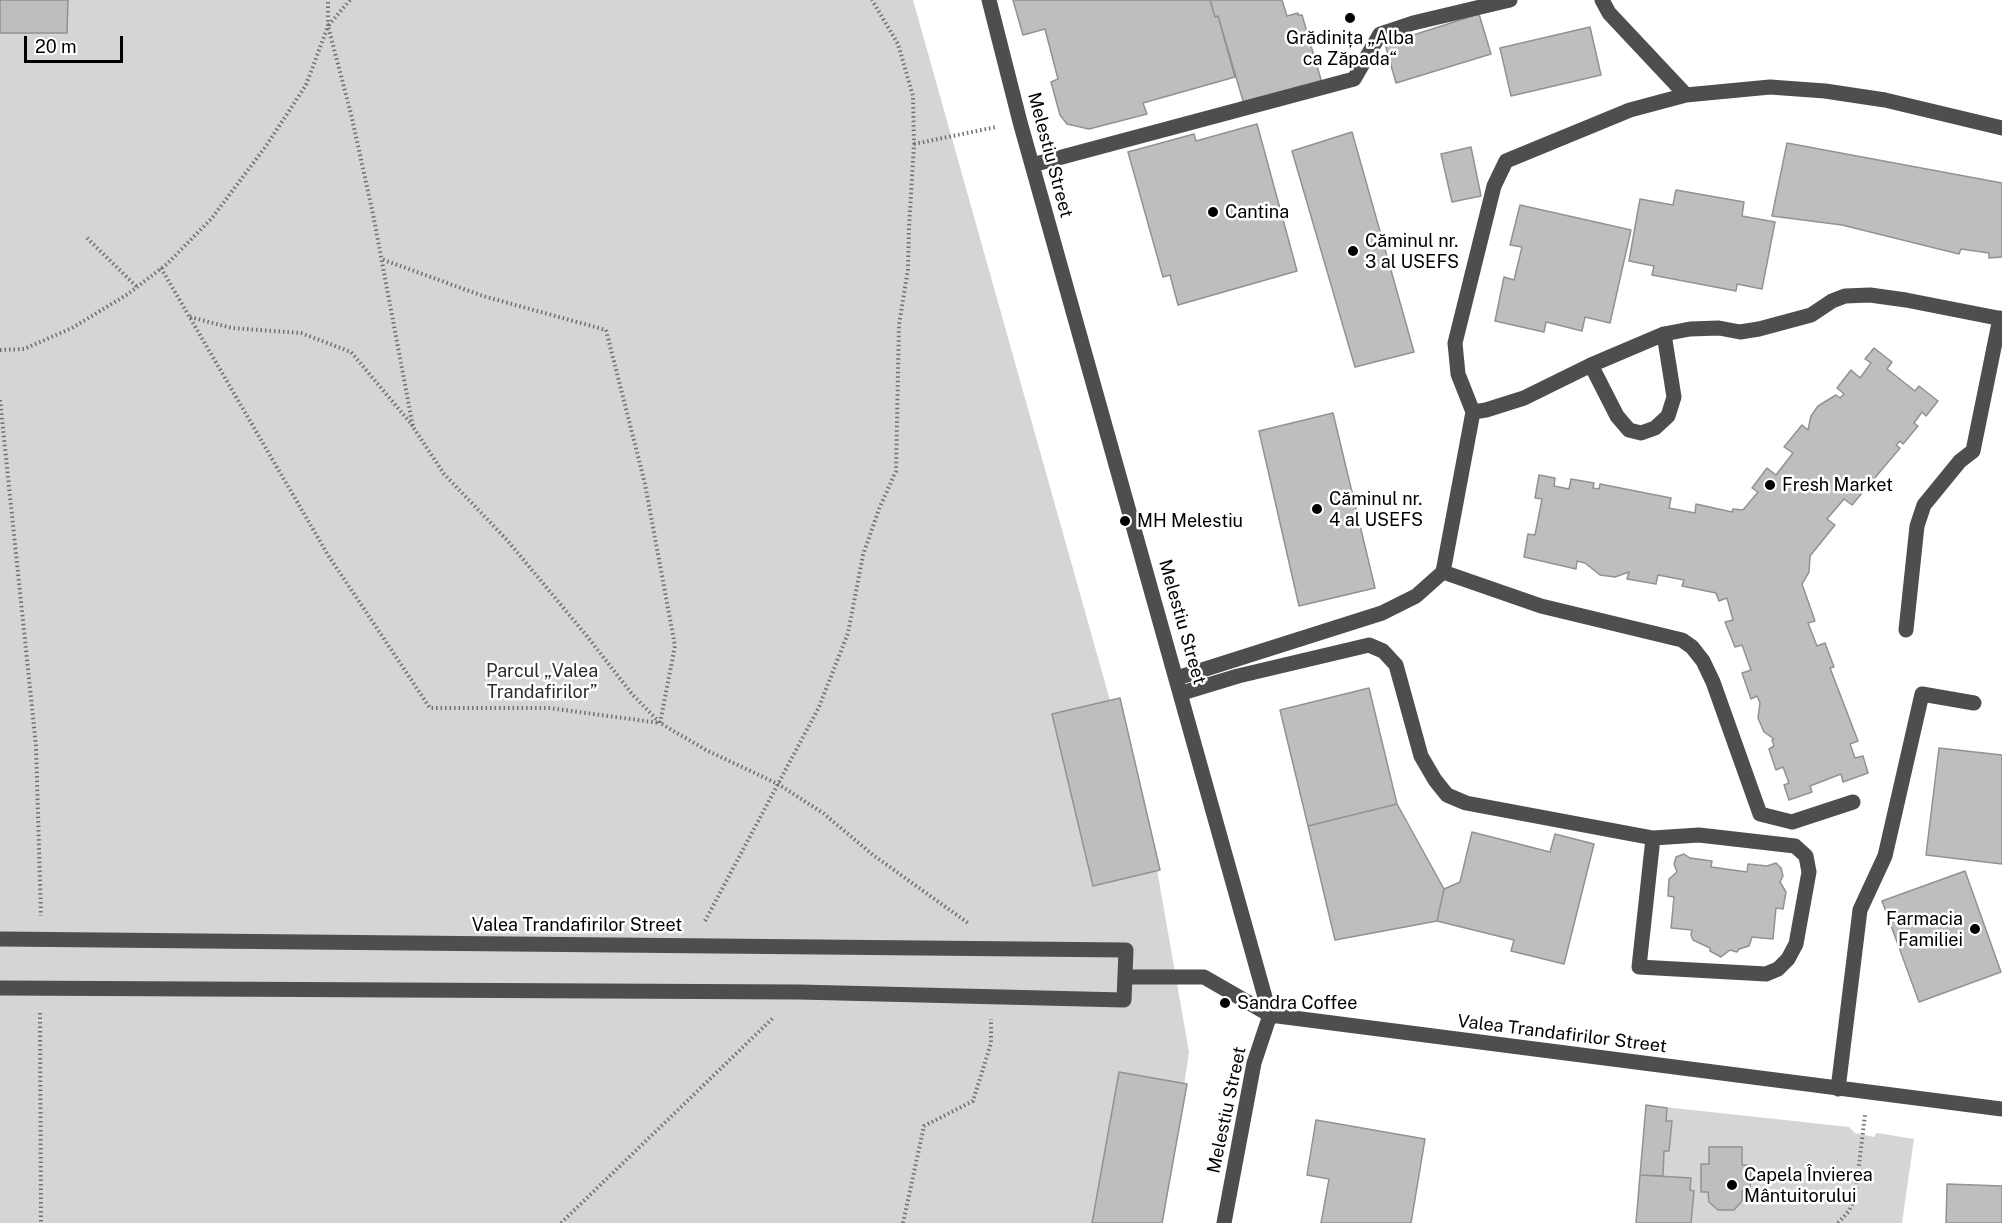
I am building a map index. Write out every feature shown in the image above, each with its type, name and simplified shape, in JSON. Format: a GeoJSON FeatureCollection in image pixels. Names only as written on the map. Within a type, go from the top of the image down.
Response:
{"type":"FeatureCollection","features":[{"type":"Feature","properties":{"kind":"street","name":"Melestiu Street"},"geometry":{"type":"LineString","coordinates":[[989,0],[1020,122],[1182,693],[1270,1015],[1254,1063],[1224,1223]]}},
{"type":"Feature","properties":{"kind":"street"},"geometry":{"type":"LineString","coordinates":[[1032,165],[1354,79],[1380,34],[1413,23],[1510,0]]}},
{"type":"Feature","properties":{"kind":"street"},"geometry":{"type":"LineString","coordinates":[[1602,0],[1610,13],[1686,95]]}},
{"type":"Feature","properties":{"kind":"street"},"geometry":{"type":"LineString","coordinates":[[1177,678],[1382,613],[1416,596],[1443,572],[1473,412],[1458,374],[1455,343],[1494,186],[1506,161],[1630,110],[1686,95],[1770,87],[1825,91],[1885,100],[2002,128]]}},
{"type":"Feature","properties":{"kind":"street"},"geometry":{"type":"LineString","coordinates":[[1473,412],[1524,398],[1591,365],[1664,334],[1690,329],[1719,328],[1740,332],[1759,329],[1811,315],[1832,301],[1845,296],[1906,300],[2001,319],[1972,451],[1960,461],[1924,505],[1917,526],[1906,630]]}},
{"type":"Feature","properties":{"kind":"street"},"geometry":{"type":"LineString","coordinates":[[1591,365],[1617,416],[1629,430],[1641,433],[1655,428],[1668,416],[1674,397],[1664,334]]}},
{"type":"Feature","properties":{"kind":"street"},"geometry":{"type":"LineString","coordinates":[[1443,572],[1541,606],[1682,640],[1692,647],[1703,661],[1713,682],[1760,814],[1792,822],[1853,802]]}},
{"type":"Feature","properties":{"kind":"street"},"geometry":{"type":"LineString","coordinates":[[1182,693],[1238,676],[1369,645],[1383,651],[1396,665],[1421,756],[1447,795],[1466,803],[1653,838],[1699,835],[1795,846],[1806,856],[1809,872],[1796,944],[1788,959],[1778,969],[1766,974],[1639,967],[1653,838]]}},
{"type":"Feature","properties":{"kind":"street"},"geometry":{"type":"LineString","coordinates":[[1838,1089],[1860,910],[1885,856],[1922,694],[1974,703]]}},
{"type":"Feature","properties":{"kind":"street","name":"Valea Trandafirilor Street"},"geometry":{"type":"LineString","coordinates":[[0,939],[1126,950],[1124,1000],[799,992],[0,988]]}},
{"type":"Feature","properties":{"kind":"street","name":"Valea Trandafirilor Street"},"geometry":{"type":"LineString","coordinates":[[1125,977],[1204,977],[1270,1015],[2002,1109]]}},
{"type":"Feature","properties":{"kind":"path"},"geometry":{"type":"LineString","coordinates":[[328,0],[328,26],[351,114],[413,427]]}},
{"type":"Feature","properties":{"kind":"path"},"geometry":{"type":"LineString","coordinates":[[0,350],[24,348],[72,328],[161,268],[212,218],[266,146],[306,85],[328,26],[350,0]]}},
{"type":"Feature","properties":{"kind":"path"},"geometry":{"type":"LineString","coordinates":[[692,945],[819,707],[848,633],[863,555],[879,509],[896,471],[899,325],[908,269],[914,144],[913,96],[898,44],[872,0]]}},
{"type":"Feature","properties":{"kind":"path"},"geometry":{"type":"LineString","coordinates":[[914,144],[1020,122]]}},
{"type":"Feature","properties":{"kind":"path"},"geometry":{"type":"LineString","coordinates":[[87,238],[137,286]]}},
{"type":"Feature","properties":{"kind":"path"},"geometry":{"type":"LineString","coordinates":[[381,259],[483,296],[606,330],[645,484],[675,646],[660,723]]}},
{"type":"Feature","properties":{"kind":"path"},"geometry":{"type":"LineString","coordinates":[[161,268],[328,555],[430,708],[549,708],[660,723]]}},
{"type":"Feature","properties":{"kind":"path"},"geometry":{"type":"LineString","coordinates":[[189,317],[232,328],[301,333],[351,352],[413,427],[444,474],[507,540],[632,694],[660,723],[706,750],[778,784],[823,813],[873,855],[974,927]]}},
{"type":"Feature","properties":{"kind":"path"},"geometry":{"type":"LineString","coordinates":[[0,400],[36,746],[42,940]]}},
{"type":"Feature","properties":{"kind":"path"},"geometry":{"type":"LineString","coordinates":[[39,988],[41,1223]]}},
{"type":"Feature","properties":{"kind":"path"},"geometry":{"type":"LineString","coordinates":[[561,1223],[799,992]]}},
{"type":"Feature","properties":{"kind":"path"},"geometry":{"type":"LineString","coordinates":[[903,1223],[924,1126],[973,1101],[991,1043],[992,997]]}},
{"type":"Feature","properties":{"kind":"path"},"geometry":{"type":"LineString","coordinates":[[1838,1223],[1855,1198],[1868,1093]]}},
{"type":"Feature","properties":{"kind":"green space","name":"Parcul „Valea Trandafirilor”"},"geometry":{"type":"Polygon","coordinates":[[[0,0],[913,0],[1156,864],[1189,1052],[1163,1223],[0,1223],[0,0]]]}},
{"type":"Feature","properties":{"kind":"green space"},"geometry":{"type":"Polygon","coordinates":[[[1646,1105],[1849,1127],[1855,1133],[1874,1137],[1877,1133],[1914,1139],[1902,1223],[1636,1223],[1646,1105]]]}},
{"type":"Feature","properties":{"kind":"building"},"geometry":{"type":"Polygon","coordinates":[[[0,0],[68,0],[67,33],[0,33],[0,0]]]}},
{"type":"Feature","properties":{"kind":"building"},"geometry":{"type":"Polygon","coordinates":[[[1013,0],[1210,0],[1215,17],[1218,16],[1235,77],[1143,103],[1147,114],[1089,129],[1067,124],[1060,115],[1051,82],[1058,79],[1045,29],[1023,35],[1013,0]]]}},
{"type":"Feature","properties":{"kind":"building"},"geometry":{"type":"Polygon","coordinates":[[[1210,0],[1282,0],[1287,16],[1298,13],[1302,15],[1322,83],[1244,104],[1218,16],[1215,17],[1210,0]]]}},
{"type":"Feature","properties":{"kind":"building"},"geometry":{"type":"Polygon","coordinates":[[[1479,14],[1491,54],[1396,83],[1385,44],[1479,14]]]}},
{"type":"Feature","properties":{"kind":"building"},"geometry":{"type":"Polygon","coordinates":[[[1590,27],[1601,75],[1511,96],[1500,48],[1590,27]]]}},
{"type":"Feature","properties":{"kind":"building","name":"Cantina"},"geometry":{"type":"Polygon","coordinates":[[[1257,124],[1297,271],[1178,305],[1170,275],[1163,277],[1128,152],[1194,134],[1196,141],[1257,124]]]}},
{"type":"Feature","properties":{"kind":"building","name":"Căminul nr. 3 al USEFS"},"geometry":{"type":"Polygon","coordinates":[[[1352,132],[1414,352],[1355,367],[1292,151],[1352,132]]]}},
{"type":"Feature","properties":{"kind":"building"},"geometry":{"type":"Polygon","coordinates":[[[1787,143],[2002,183],[2002,257],[1989,258],[1989,253],[1961,249],[1959,254],[1842,225],[1772,216],[1787,143]]]}},
{"type":"Feature","properties":{"kind":"building"},"geometry":{"type":"Polygon","coordinates":[[[1471,147],[1481,196],[1452,202],[1441,154],[1471,147]]]}},
{"type":"Feature","properties":{"kind":"building"},"geometry":{"type":"Polygon","coordinates":[[[1676,190],[1744,202],[1742,216],[1775,222],[1762,289],[1737,284],[1736,291],[1652,275],[1654,266],[1629,261],[1640,199],[1673,205],[1676,190]]]}},
{"type":"Feature","properties":{"kind":"building"},"geometry":{"type":"Polygon","coordinates":[[[1520,205],[1631,230],[1610,323],[1585,317],[1582,331],[1546,322],[1544,332],[1495,321],[1504,277],[1514,280],[1522,247],[1510,245],[1520,205]]]}},
{"type":"Feature","properties":{"kind":"building"},"geometry":{"type":"Polygon","coordinates":[[[1874,348],[1892,362],[1887,369],[1915,391],[1919,386],[1938,401],[1926,416],[1922,412],[1914,423],[1918,426],[1903,444],[1900,441],[1896,445],[1900,448],[1852,505],[1844,499],[1827,519],[1835,525],[1810,556],[1809,572],[1802,584],[1815,621],[1808,623],[1817,646],[1825,643],[1834,667],[1830,668],[1858,741],[1850,744],[1855,758],[1863,756],[1868,773],[1843,782],[1841,774],[1810,786],[1812,792],[1789,800],[1784,785],[1789,783],[1783,767],[1776,770],[1769,749],[1774,746],[1772,740],[1774,739],[1764,732],[1758,718],[1760,703],[1757,696],[1751,699],[1742,673],[1751,670],[1742,645],[1735,647],[1725,622],[1733,620],[1727,598],[1719,601],[1716,593],[1682,586],[1684,580],[1658,575],[1656,584],[1627,579],[1629,572],[1615,577],[1600,575],[1585,563],[1577,561],[1576,569],[1524,557],[1528,534],[1535,535],[1542,499],[1535,498],[1539,475],[1555,478],[1554,486],[1569,489],[1571,479],[1594,483],[1593,488],[1599,489],[1600,484],[1671,498],[1669,508],[1695,513],[1696,504],[1732,512],[1733,509],[1743,510],[1758,492],[1752,488],[1767,468],[1776,475],[1793,453],[1784,447],[1802,425],[1808,430],[1811,416],[1818,406],[1836,395],[1840,398],[1844,394],[1837,388],[1851,370],[1860,378],[1871,363],[1865,359],[1874,348]]]}},
{"type":"Feature","properties":{"kind":"building","name":"Căminul nr. 4 al USEFS"},"geometry":{"type":"Polygon","coordinates":[[[1333,413],[1375,588],[1299,606],[1259,431],[1333,413]]]}},
{"type":"Feature","properties":{"kind":"building"},"geometry":{"type":"Polygon","coordinates":[[[1369,688],[1397,804],[1308,826],[1280,710],[1369,688]]]}},
{"type":"Feature","properties":{"kind":"building"},"geometry":{"type":"Polygon","coordinates":[[[1120,698],[1160,870],[1093,886],[1052,714],[1120,698]]]}},
{"type":"Feature","properties":{"kind":"building"},"geometry":{"type":"Polygon","coordinates":[[[1939,748],[2002,755],[2002,864],[1926,855],[1939,748]]]}},
{"type":"Feature","properties":{"kind":"building"},"geometry":{"type":"Polygon","coordinates":[[[1397,804],[1444,889],[1437,921],[1335,940],[1308,826],[1397,804]]]}},
{"type":"Feature","properties":{"kind":"building"},"geometry":{"type":"Polygon","coordinates":[[[1472,832],[1550,852],[1555,834],[1594,844],[1564,964],[1511,951],[1514,940],[1437,921],[1444,889],[1460,882],[1472,832]]]}},
{"type":"Feature","properties":{"kind":"building"},"geometry":{"type":"Polygon","coordinates":[[[1684,854],[1690,858],[1712,861],[1711,867],[1747,872],[1748,864],[1767,866],[1776,863],[1781,868],[1783,876],[1780,882],[1786,892],[1783,909],[1776,908],[1773,939],[1752,937],[1749,946],[1737,952],[1730,950],[1721,957],[1710,951],[1710,948],[1693,940],[1692,930],[1671,928],[1674,897],[1668,896],[1669,879],[1677,872],[1674,864],[1676,857],[1684,854]]]}},
{"type":"Feature","properties":{"kind":"building"},"geometry":{"type":"Polygon","coordinates":[[[1965,871],[2001,972],[1919,1002],[1882,901],[1965,871]]]}},
{"type":"Feature","properties":{"kind":"building"},"geometry":{"type":"Polygon","coordinates":[[[1119,1072],[1187,1084],[1162,1223],[1092,1223],[1119,1072]]]}},
{"type":"Feature","properties":{"kind":"building"},"geometry":{"type":"Polygon","coordinates":[[[1646,1105],[1667,1108],[1666,1121],[1672,1121],[1669,1151],[1664,1151],[1663,1176],[1640,1175],[1646,1105]]]}},
{"type":"Feature","properties":{"kind":"building"},"geometry":{"type":"Polygon","coordinates":[[[1316,1120],[1425,1139],[1411,1223],[1321,1223],[1329,1179],[1307,1175],[1316,1120]]]}},
{"type":"Feature","properties":{"kind":"building"},"geometry":{"type":"Polygon","coordinates":[[[1709,1147],[1742,1147],[1742,1165],[1751,1165],[1750,1191],[1742,1191],[1742,1201],[1734,1210],[1718,1210],[1709,1202],[1708,1192],[1701,1192],[1701,1164],[1709,1164],[1709,1147]]]}},
{"type":"Feature","properties":{"kind":"building"},"geometry":{"type":"Polygon","coordinates":[[[1640,1175],[1691,1178],[1690,1190],[1694,1191],[1691,1223],[1636,1223],[1640,1175]]]}},
{"type":"Feature","properties":{"kind":"building"},"geometry":{"type":"Polygon","coordinates":[[[1947,1184],[2002,1186],[2002,1223],[1946,1223],[1947,1184]]]}},
{"type":"Feature","properties":{"kind":"place","name":"Grădinița „Alba ca Zăpada“"},"geometry":{"type":"Point","coordinates":[1350,18]}},
{"type":"Feature","properties":{"kind":"place","name":"Cantina"},"geometry":{"type":"Point","coordinates":[1213,212]}},
{"type":"Feature","properties":{"kind":"place","name":"Căminul nr. 3 al USEFS"},"geometry":{"type":"Point","coordinates":[1353,251]}},
{"type":"Feature","properties":{"kind":"place","name":"Fresh Market"},"geometry":{"type":"Point","coordinates":[1770,485]}},
{"type":"Feature","properties":{"kind":"place","name":"Căminul nr. 4 al USEFS"},"geometry":{"type":"Point","coordinates":[1317,509]}},
{"type":"Feature","properties":{"kind":"place","name":"MH Melestiu"},"geometry":{"type":"Point","coordinates":[1125,521]}},
{"type":"Feature","properties":{"kind":"place","name":"Farmacia Familiei"},"geometry":{"type":"Point","coordinates":[1975,929]}},
{"type":"Feature","properties":{"kind":"place","name":"Sandra Coffee"},"geometry":{"type":"Point","coordinates":[1225,1003]}},
{"type":"Feature","properties":{"kind":"place","name":"Capela Învierea Mântuitorului"},"geometry":{"type":"Point","coordinates":[1732,1185]}}]}
